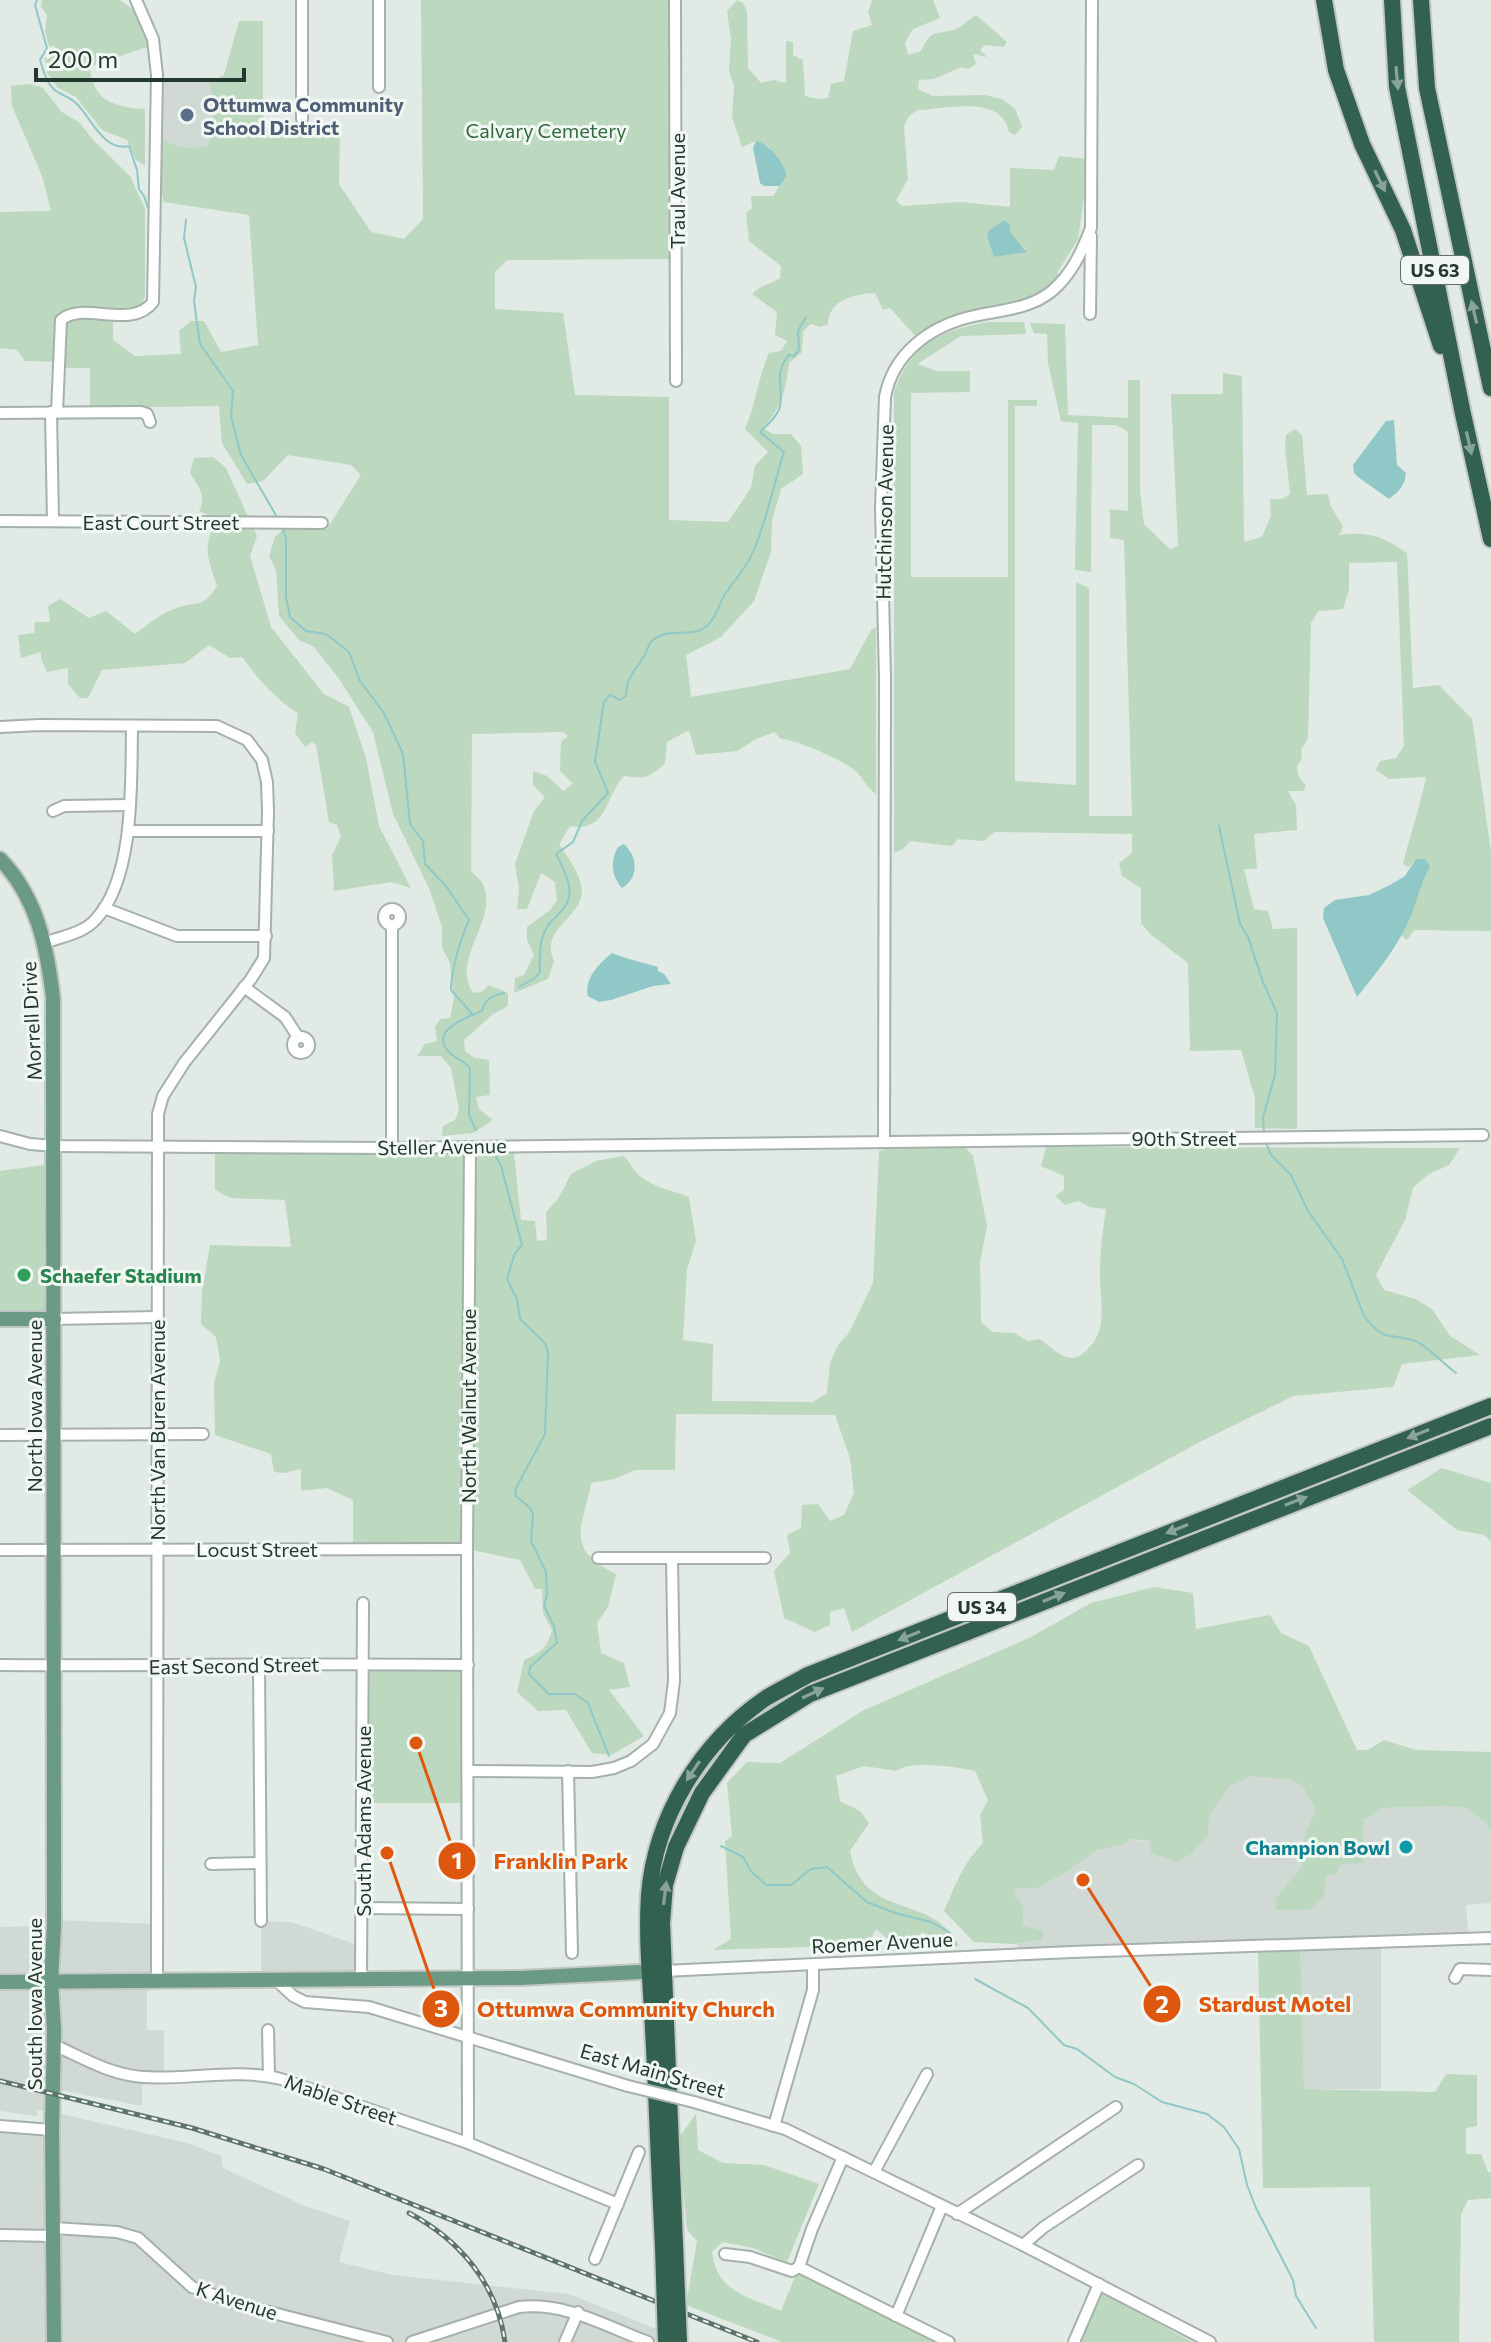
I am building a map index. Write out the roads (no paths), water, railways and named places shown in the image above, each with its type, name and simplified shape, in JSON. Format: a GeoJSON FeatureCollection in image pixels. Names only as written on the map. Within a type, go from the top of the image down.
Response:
{"type":"FeatureCollection","features":[{"type":"Feature","properties":{"kind":"highway"},"geometry":{"type":"LineString","coordinates":[[1324,0],[1336,70],[1362,144],[1403,230],[1463,414]]}},
{"type":"Feature","properties":{"kind":"highway","name":"US 63"},"geometry":{"type":"LineString","coordinates":[[1392,0],[1397,87],[1491,539]]}},
{"type":"Feature","properties":{"kind":"highway","name":"US 63"},"geometry":{"type":"LineString","coordinates":[[1421,0],[1427,88],[1491,388]]}},
{"type":"Feature","properties":{"kind":"highway","name":"US 34"},"geometry":{"type":"LineString","coordinates":[[679,2342],[669,2245],[657,1971],[649,1897],[652,1874],[671,1812],[695,1767],[729,1728],[766,1698],[808,1675],[1491,1406]]}},
{"type":"Feature","properties":{"kind":"highway","name":"US 34"},"geometry":{"type":"LineString","coordinates":[[657,1971],[665,1885],[688,1818],[744,1735],[781,1710],[825,1688],[1491,1426]]}},
{"type":"Feature","properties":{"kind":"highway","name":"US 34"},"geometry":{"type":"LineString","coordinates":[[666,2342],[669,2245]]}},
{"type":"Feature","properties":{"kind":"main road","name":"Morrell Drive"},"geometry":{"type":"LineString","coordinates":[[0,859],[35,912],[45,943],[53,998],[54,1146]]}},
{"type":"Feature","properties":{"kind":"main road","name":"North Iowa Avenue"},"geometry":{"type":"LineString","coordinates":[[54,1146],[54,1666]]}},
{"type":"Feature","properties":{"kind":"main road"},"geometry":{"type":"LineString","coordinates":[[0,1319],[54,1319]]}},
{"type":"Feature","properties":{"kind":"main road","name":"South Iowa Avenue"},"geometry":{"type":"LineString","coordinates":[[54,1666],[54,1926],[51,1981],[54,2045],[54,2342]]}},
{"type":"Feature","properties":{"kind":"main road","name":"Roemer Avenue"},"geometry":{"type":"LineString","coordinates":[[275,1979],[468,1978],[657,1971]]}},
{"type":"Feature","properties":{"kind":"main road"},"geometry":{"type":"LineString","coordinates":[[0,1982],[275,1979]]}},
{"type":"Feature","properties":{"kind":"street"},"geometry":{"type":"LineString","coordinates":[[53,521],[59,326],[65,316],[133,314],[146,310],[153,302],[157,75],[153,39],[136,0]]}},
{"type":"Feature","properties":{"kind":"street"},"geometry":{"type":"LineString","coordinates":[[302,0],[302,119]]}},
{"type":"Feature","properties":{"kind":"street"},"geometry":{"type":"LineString","coordinates":[[379,0],[379,87]]}},
{"type":"Feature","properties":{"kind":"street","name":"Traul Avenue"},"geometry":{"type":"LineString","coordinates":[[675,0],[676,381]]}},
{"type":"Feature","properties":{"kind":"street","name":"Hutchinson Avenue"},"geometry":{"type":"LineString","coordinates":[[884,1142],[885,679],[881,507],[885,397],[889,379],[907,351],[936,329],[968,317],[1020,307],[1053,290],[1081,253],[1091,228],[1092,0]]}},
{"type":"Feature","properties":{"kind":"street"},"geometry":{"type":"LineString","coordinates":[[1090,314],[1091,228]]}},
{"type":"Feature","properties":{"kind":"street"},"geometry":{"type":"LineString","coordinates":[[0,413],[141,412],[147,414],[150,422]]}},
{"type":"Feature","properties":{"kind":"street","name":"East Court Street"},"geometry":{"type":"LineString","coordinates":[[0,521],[322,523]]}},
{"type":"Feature","properties":{"kind":"street","name":"North Van Buren Avenue"},"geometry":{"type":"LineString","coordinates":[[132,727],[217,726],[234,732],[255,748],[265,768],[268,831],[264,958],[167,1088],[158,1114],[157,1980]]}},
{"type":"Feature","properties":{"kind":"street"},"geometry":{"type":"LineString","coordinates":[[0,727],[132,727],[130,831],[115,883],[104,908],[94,921],[82,930],[45,943]]}},
{"type":"Feature","properties":{"kind":"street"},"geometry":{"type":"LineString","coordinates":[[53,811],[64,806],[130,805]]}},
{"type":"Feature","properties":{"kind":"street"},"geometry":{"type":"LineString","coordinates":[[130,831],[268,831]]}},
{"type":"Feature","properties":{"kind":"street"},"geometry":{"type":"LineString","coordinates":[[104,908],[177,936],[266,936]]}},
{"type":"Feature","properties":{"kind":"street"},"geometry":{"type":"LineString","coordinates":[[392,925],[392,1148]]}},
{"type":"Feature","properties":{"kind":"street"},"geometry":{"type":"LineString","coordinates":[[244,987],[285,1017],[298,1037]]}},
{"type":"Feature","properties":{"kind":"street","name":"90th Street"},"geometry":{"type":"LineString","coordinates":[[884,1142],[1483,1135]]}},
{"type":"Feature","properties":{"kind":"street","name":"Steller Avenue"},"geometry":{"type":"LineString","coordinates":[[0,1136],[30,1144],[54,1146],[392,1148],[884,1142]]}},
{"type":"Feature","properties":{"kind":"street","name":"North Walnut Avenue"},"geometry":{"type":"LineString","coordinates":[[468,2143],[470,1147]]}},
{"type":"Feature","properties":{"kind":"street"},"geometry":{"type":"LineString","coordinates":[[54,1319],[157,1317]]}},
{"type":"Feature","properties":{"kind":"street"},"geometry":{"type":"LineString","coordinates":[[0,1435],[203,1434]]}},
{"type":"Feature","properties":{"kind":"street","name":"Locust Street"},"geometry":{"type":"LineString","coordinates":[[0,1550],[467,1549]]}},
{"type":"Feature","properties":{"kind":"street"},"geometry":{"type":"LineString","coordinates":[[598,1558],[765,1558]]}},
{"type":"Feature","properties":{"kind":"street"},"geometry":{"type":"LineString","coordinates":[[468,1771],[592,1772],[631,1761],[653,1744],[670,1713],[674,1666],[672,1558]]}},
{"type":"Feature","properties":{"kind":"street","name":"South Adams Avenue"},"geometry":{"type":"LineString","coordinates":[[361,1979],[363,1603]]}},
{"type":"Feature","properties":{"kind":"street"},"geometry":{"type":"LineString","coordinates":[[259,1663],[261,1921]]}},
{"type":"Feature","properties":{"kind":"street","name":"East Second Street"},"geometry":{"type":"LineString","coordinates":[[0,1665],[468,1665]]}},
{"type":"Feature","properties":{"kind":"street"},"geometry":{"type":"LineString","coordinates":[[568,1771],[572,1953]]}},
{"type":"Feature","properties":{"kind":"street"},"geometry":{"type":"LineString","coordinates":[[211,1864],[260,1863]]}},
{"type":"Feature","properties":{"kind":"street"},"geometry":{"type":"LineString","coordinates":[[362,1908],[468,1909]]}},
{"type":"Feature","properties":{"kind":"street","name":"Roemer Avenue"},"geometry":{"type":"LineString","coordinates":[[657,1971],[1072,1952],[1491,1938]]}},
{"type":"Feature","properties":{"kind":"street"},"geometry":{"type":"LineString","coordinates":[[774,2126],[813,1990],[813,1965]]}},
{"type":"Feature","properties":{"kind":"street"},"geometry":{"type":"LineString","coordinates":[[1455,1978],[1460,1969],[1491,1970]]}},
{"type":"Feature","properties":{"kind":"street","name":"East Main Street"},"geometry":{"type":"LineString","coordinates":[[275,1979],[293,1996],[305,2002],[369,2007],[628,2086],[774,2126],[1023,2245],[1210,2342]]}},
{"type":"Feature","properties":{"kind":"street"},"geometry":{"type":"LineString","coordinates":[[268,2030],[269,2076]]}},
{"type":"Feature","properties":{"kind":"street","name":"Mable Street"},"geometry":{"type":"LineString","coordinates":[[54,2045],[116,2073],[142,2077],[269,2076],[468,2143],[618,2204]]}},
{"type":"Feature","properties":{"kind":"street"},"geometry":{"type":"LineString","coordinates":[[874,2172],[927,2074]]}},
{"type":"Feature","properties":{"kind":"street"},"geometry":{"type":"LineString","coordinates":[[957,2214],[1116,2107]]}},
{"type":"Feature","properties":{"kind":"street"},"geometry":{"type":"LineString","coordinates":[[0,2126],[52,2130]]}},
{"type":"Feature","properties":{"kind":"street"},"geometry":{"type":"LineString","coordinates":[[595,2259],[639,2152]]}},
{"type":"Feature","properties":{"kind":"street"},"geometry":{"type":"LineString","coordinates":[[725,2254],[750,2257],[792,2271],[799,2267],[843,2157]]}},
{"type":"Feature","properties":{"kind":"street"},"geometry":{"type":"LineString","coordinates":[[1023,2245],[1044,2227],[1138,2165]]}},
{"type":"Feature","properties":{"kind":"street"},"geometry":{"type":"LineString","coordinates":[[896,2316],[942,2206]]}},
{"type":"Feature","properties":{"kind":"street","name":"K Avenue"},"geometry":{"type":"LineString","coordinates":[[0,2235],[117,2232],[138,2238],[192,2287],[242,2305],[387,2342]]}},
{"type":"Feature","properties":{"kind":"street"},"geometry":{"type":"LineString","coordinates":[[799,2267],[949,2342]]}},
{"type":"Feature","properties":{"kind":"street"},"geometry":{"type":"LineString","coordinates":[[1074,2342],[1099,2284]]}},
{"type":"Feature","properties":{"kind":"street"},"geometry":{"type":"LineString","coordinates":[[412,2342],[519,2307],[535,2306],[578,2312],[648,2342]]}},
{"type":"Feature","properties":{"kind":"street"},"geometry":{"type":"LineString","coordinates":[[565,2342],[578,2312]]}},
{"type":"Feature","properties":{"kind":"water"},"geometry":{"type":"Polygon","coordinates":[[[756,141],[771,149],[782,164],[787,175],[780,186],[760,183],[753,148],[756,141]]]}},
{"type":"Feature","properties":{"kind":"water"},"geometry":{"type":"Polygon","coordinates":[[[1004,220],[1027,252],[994,257],[987,237],[989,230],[1004,220]]]}},
{"type":"Feature","properties":{"kind":"water"},"geometry":{"type":"Polygon","coordinates":[[[1394,420],[1397,465],[1406,473],[1401,488],[1389,499],[1358,477],[1353,465],[1386,421],[1394,420]]]}},
{"type":"Feature","properties":{"kind":"water"},"geometry":{"type":"Polygon","coordinates":[[[624,844],[632,855],[635,867],[628,884],[622,888],[614,873],[613,863],[615,852],[624,844]]]}},
{"type":"Feature","properties":{"kind":"water"},"geometry":{"type":"Polygon","coordinates":[[[1416,859],[1425,859],[1430,866],[1412,913],[1395,946],[1357,997],[1323,918],[1324,908],[1335,900],[1369,895],[1390,885],[1405,876],[1416,859]]]}},
{"type":"Feature","properties":{"kind":"water"},"geometry":{"type":"Polygon","coordinates":[[[612,953],[658,967],[658,971],[671,984],[653,986],[599,1002],[588,996],[588,983],[612,953]]]}},
{"type":"Feature","properties":{"kind":"waterway"},"geometry":{"type":"LineString","coordinates":[[37,0],[35,5],[47,48],[40,60],[46,79],[55,90],[82,109],[105,139],[112,144],[129,146],[139,189],[148,208]]}},
{"type":"Feature","properties":{"kind":"waterway"},"geometry":{"type":"LineString","coordinates":[[186,220],[184,238],[196,287],[194,301],[200,344],[233,391],[231,416],[241,455],[277,517]]}},
{"type":"Feature","properties":{"kind":"waterway"},"geometry":{"type":"LineString","coordinates":[[519,987],[540,972],[544,933],[568,901],[568,881],[556,854],[573,842],[582,821],[608,793],[595,761],[604,702],[610,695],[620,700],[626,696],[631,676],[657,637],[695,632],[708,625],[753,552],[784,452],[760,432],[779,410],[781,368],[789,355],[794,356],[799,350],[798,331],[806,317]]}},
{"type":"Feature","properties":{"kind":"waterway"},"geometry":{"type":"LineString","coordinates":[[282,527],[286,538],[286,597],[290,617],[306,631],[326,634],[349,652],[360,681],[384,713],[403,754],[410,824],[423,841],[425,864],[446,886],[469,920],[457,954],[451,990],[473,1015]]}},
{"type":"Feature","properties":{"kind":"waterway"},"geometry":{"type":"LineString","coordinates":[[1219,826],[1240,924],[1277,1013],[1275,1075],[1263,1117],[1264,1132]]}},
{"type":"Feature","properties":{"kind":"waterway"},"geometry":{"type":"LineString","coordinates":[[476,1130],[469,1115],[470,1068],[449,1052],[443,1037],[452,1026],[482,1011],[490,999],[504,993]]}},
{"type":"Feature","properties":{"kind":"waterway"},"geometry":{"type":"LineString","coordinates":[[1266,1143],[1271,1155],[1291,1175],[1308,1211],[1342,1259],[1364,1316],[1383,1334],[1419,1343],[1456,1373]]}},
{"type":"Feature","properties":{"kind":"waterway"},"geometry":{"type":"LineString","coordinates":[[495,1155],[501,1166],[522,1245],[515,1253],[507,1279],[517,1299],[520,1319],[545,1343],[548,1353],[545,1434],[515,1495],[531,1509],[533,1515],[531,1541],[546,1572],[544,1606],[554,1626],[557,1643],[530,1667],[529,1674],[549,1694],[575,1694],[588,1703],[609,1756]]}},
{"type":"Feature","properties":{"kind":"waterway"},"geometry":{"type":"LineString","coordinates":[[721,1846],[743,1857],[751,1871],[766,1885],[791,1885],[811,1869],[827,1867],[867,1902],[931,1922],[949,1932],[955,1945]]}},
{"type":"Feature","properties":{"kind":"waterway"},"geometry":{"type":"LineString","coordinates":[[975,1979],[1028,2008],[1064,2045],[1077,2049],[1115,2077],[1134,2084],[1162,2102],[1207,2114],[1224,2127],[1239,2149],[1247,2185],[1293,2280],[1296,2296],[1316,2328]]}},
{"type":"Feature","properties":{"kind":"railway"},"geometry":{"type":"LineString","coordinates":[[0,2081],[192,2128],[324,2169],[757,2342]]}},
{"type":"Feature","properties":{"kind":"railway"},"geometry":{"type":"LineString","coordinates":[[409,2213],[444,2236],[473,2266],[494,2301],[505,2342]]}},
{"type":"Feature","properties":{"kind":"place","name":"Ottumwa Community School District"},"geometry":{"type":"Point","coordinates":[187,115]}},
{"type":"Feature","properties":{"kind":"place","name":"Schaefer Stadium"},"geometry":{"type":"Point","coordinates":[24,1275]}},
{"type":"Feature","properties":{"kind":"place","name":"Franklin Park"},"geometry":{"type":"Point","coordinates":[416,1743]}},
{"type":"Feature","properties":{"kind":"place","name":"Champion Bowl"},"geometry":{"type":"Point","coordinates":[1406,1847]}},
{"type":"Feature","properties":{"kind":"place","name":"Ottumwa Community Church"},"geometry":{"type":"Point","coordinates":[387,1853]}},
{"type":"Feature","properties":{"kind":"place","name":"Stardust Motel"},"geometry":{"type":"Point","coordinates":[1083,1880]}},
{"type":"Feature","properties":{"kind":"park label","name":"Calvary Cemetery"},"geometry":{"type":"Point","coordinates":[546,130]}}]}
